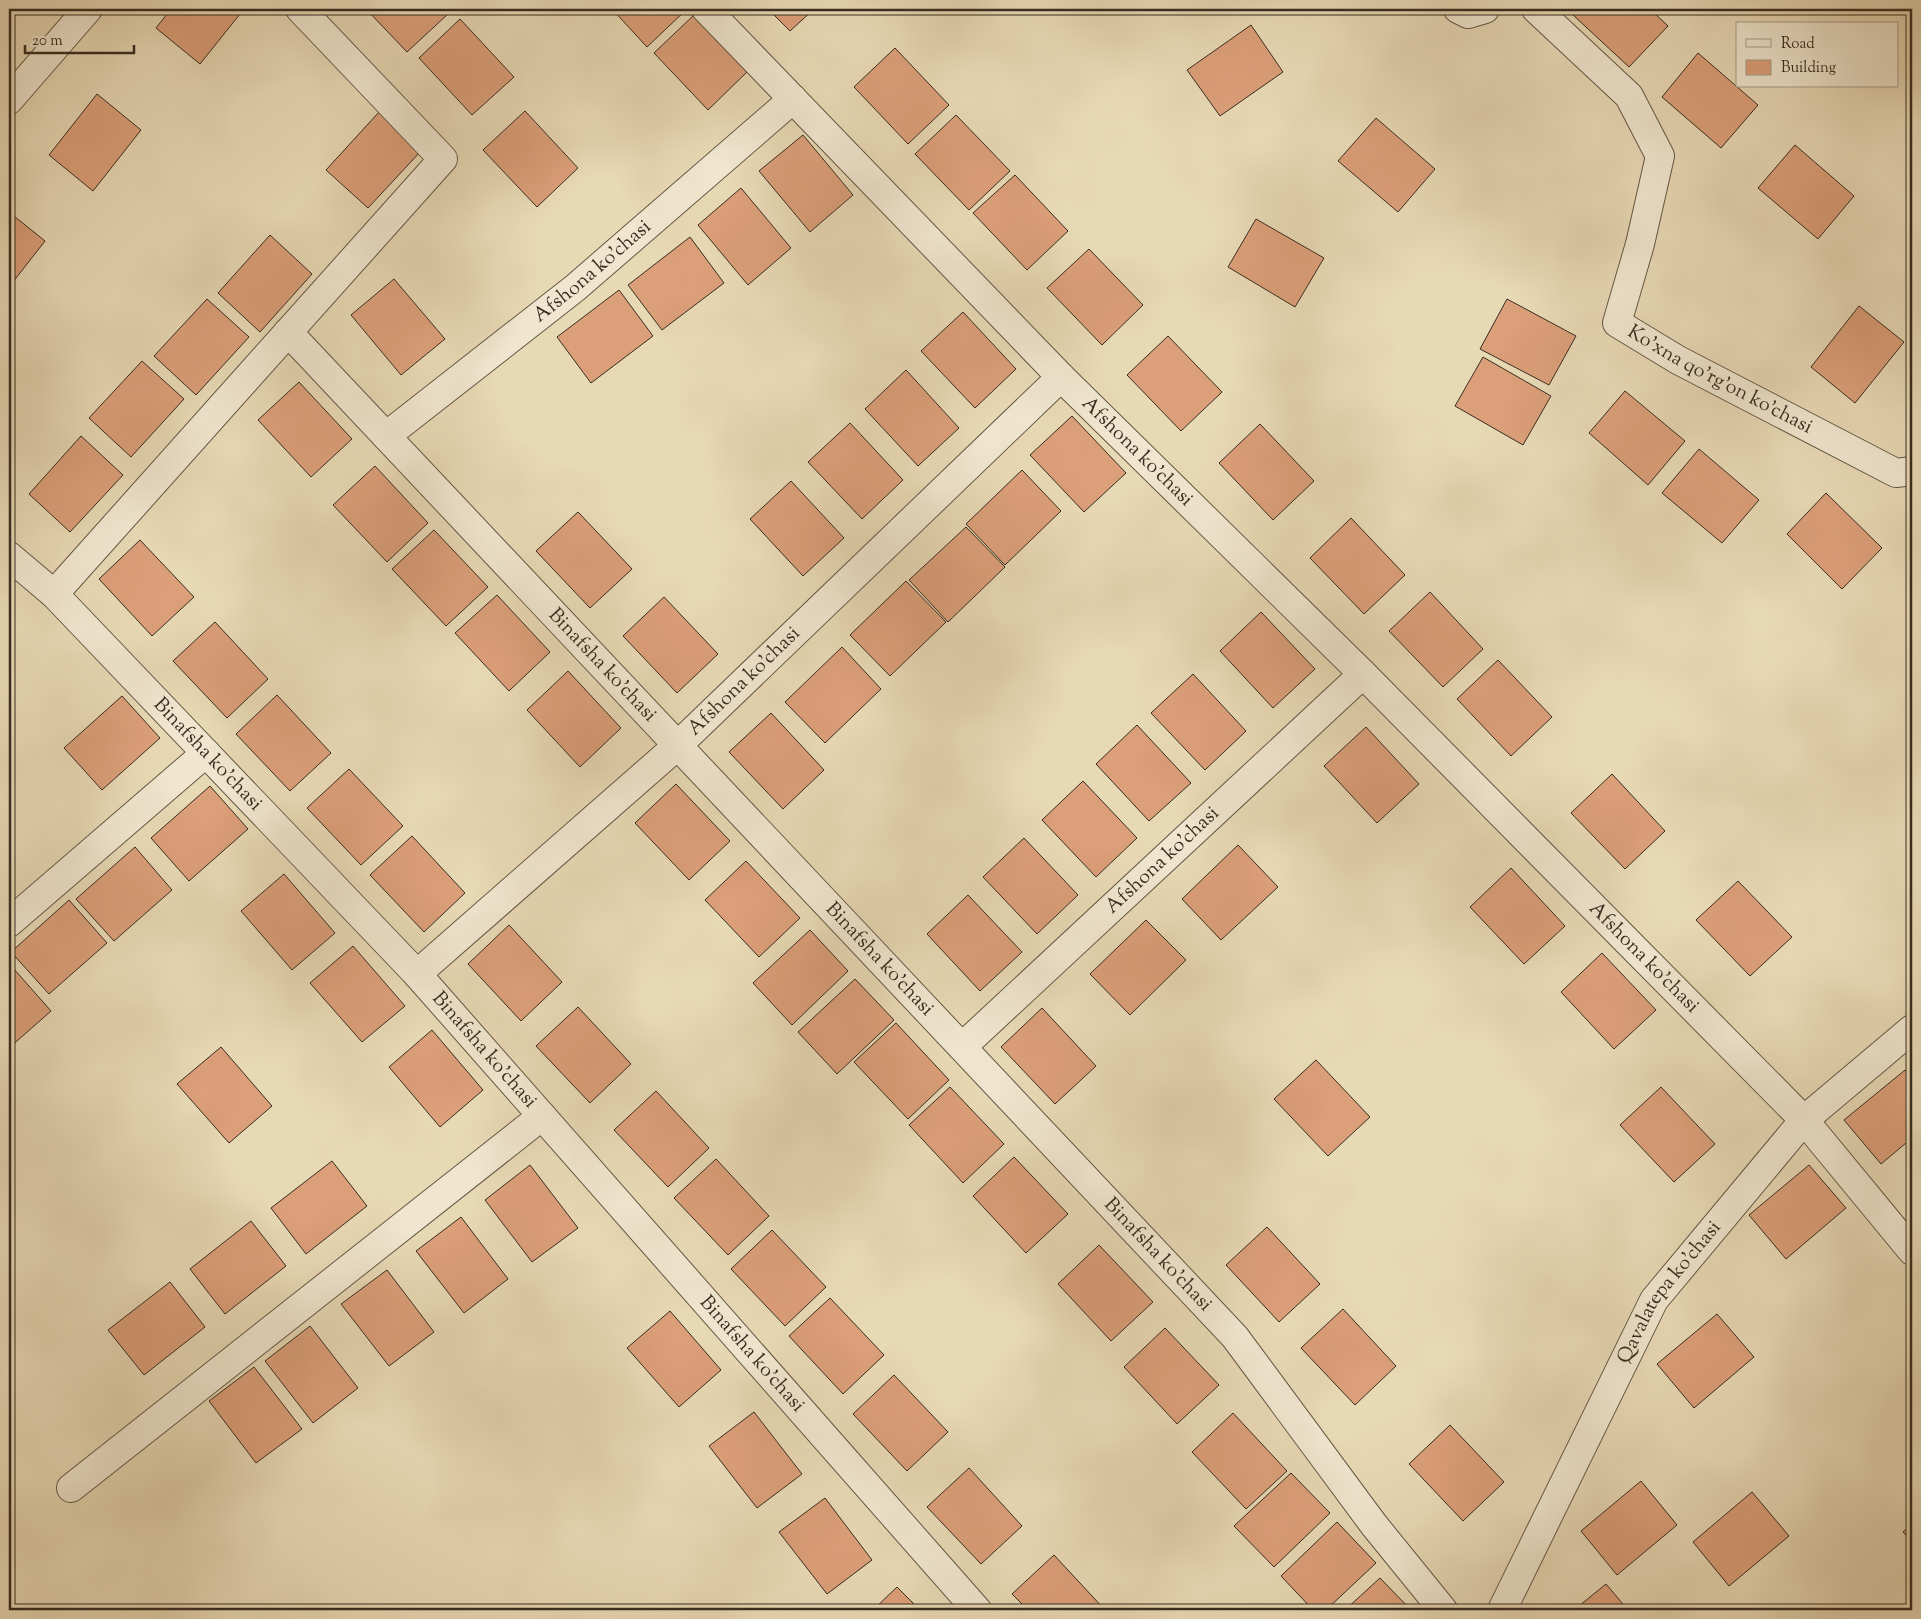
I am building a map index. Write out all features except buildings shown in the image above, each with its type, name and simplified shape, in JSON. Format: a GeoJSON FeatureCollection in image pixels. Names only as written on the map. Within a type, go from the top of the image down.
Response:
{"type":"FeatureCollection","features":[{"type":"Feature","properties":{"kind":"street"},"geometry":{"type":"LineString","coordinates":[[9,100],[88,9]]}},
{"type":"Feature","properties":{"kind":"street"},"geometry":{"type":"LineString","coordinates":[[54,594],[443,159],[300,9]]}},
{"type":"Feature","properties":{"kind":"street","name":"Afshona ko'chasi"},"geometry":{"type":"LineString","coordinates":[[706,9],[1061,377],[1362,674],[1804,1120],[1912,1251]]}},
{"type":"Feature","properties":{"kind":"street"},"geometry":{"type":"LineString","coordinates":[[1458,9],[1468,14],[1485,9]]}},
{"type":"Feature","properties":{"kind":"street","name":"Ko'xna qo'rg'on ko'chasi"},"geometry":{"type":"LineString","coordinates":[[1536,9],[1629,96],[1660,156],[1640,244],[1617,324],[1678,360],[1896,473],[1912,471]]}},
{"type":"Feature","properties":{"kind":"street","name":"Afshona ko'chasi"},"geometry":{"type":"LineString","coordinates":[[386,436],[575,288],[793,100]]}},
{"type":"Feature","properties":{"kind":"street","name":"Binafsha ko'chasi"},"geometry":{"type":"LineString","coordinates":[[288,332],[1235,1338],[1374,1525],[1444,1610]]}},
{"type":"Feature","properties":{"kind":"street","name":"Afshona ko'chasi"},"geometry":{"type":"LineString","coordinates":[[416,974],[677,746],[1061,377]]}},
{"type":"Feature","properties":{"kind":"street","name":"Binafsha ko'chasi"},"geometry":{"type":"LineString","coordinates":[[9,556],[54,594],[416,974],[978,1610]]}},
{"type":"Feature","properties":{"kind":"street","name":"Afshona ko'chasi"},"geometry":{"type":"LineString","coordinates":[[962,1047],[1362,674]]}},
{"type":"Feature","properties":{"kind":"street"},"geometry":{"type":"LineString","coordinates":[[10,919],[206,753]]}},
{"type":"Feature","properties":{"kind":"street","name":"Qavalatepa ko'chasi"},"geometry":{"type":"LineString","coordinates":[[1502,1610],[1654,1300],[1804,1120],[1912,1029]]}},
{"type":"Feature","properties":{"kind":"street"},"geometry":{"type":"LineString","coordinates":[[71,1488],[542,1116]]}}]}
